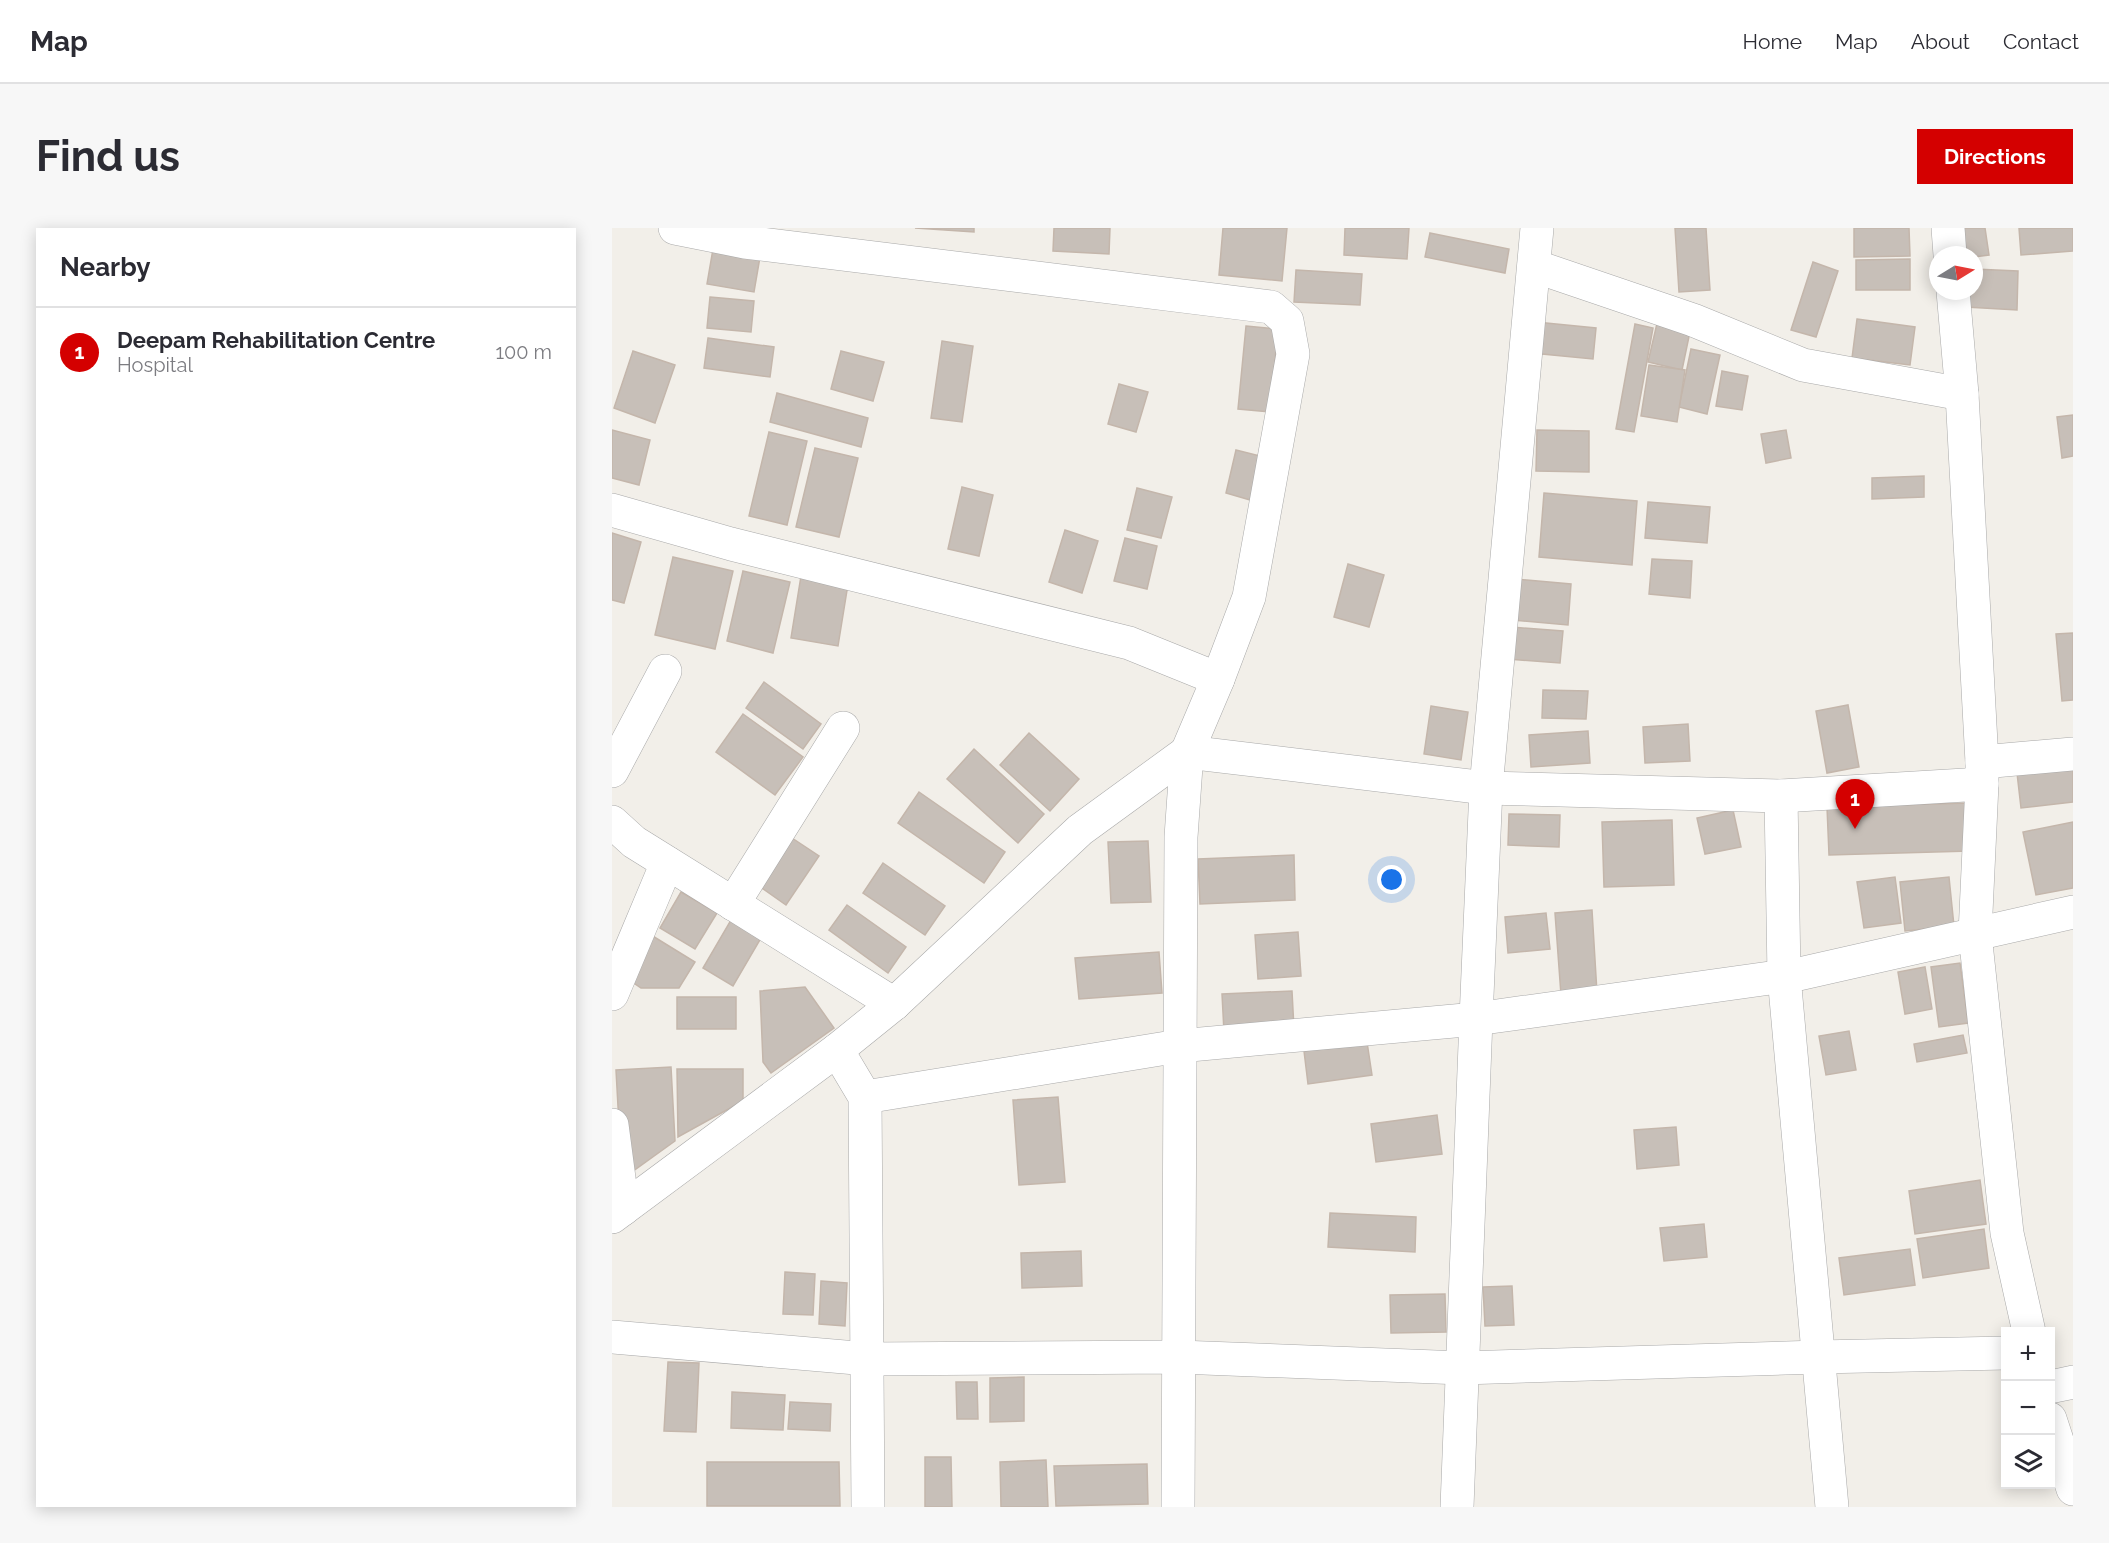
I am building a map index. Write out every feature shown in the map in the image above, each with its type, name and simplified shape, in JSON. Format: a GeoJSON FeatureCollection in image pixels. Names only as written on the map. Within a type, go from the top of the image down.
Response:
{"type":"FeatureCollection","features":[{"type":"Feature","properties":{"kind":"street"},"geometry":{"type":"LineString","coordinates":[[675,228],[745,242],[1271,307],[1287,321],[1293,354],[1249,597],[1218,679],[1186,752],[1181,837],[1178,1507]]}},
{"type":"Feature","properties":{"kind":"street"},"geometry":{"type":"LineString","coordinates":[[1457,1507],[1486,788],[1537,228]]}},
{"type":"Feature","properties":{"kind":"street"},"geometry":{"type":"LineString","coordinates":[[1948,228],[1949,246]]}},
{"type":"Feature","properties":{"kind":"street"},"geometry":{"type":"LineString","coordinates":[[1534,266],[1693,320],[1803,365],[1962,394]]}},
{"type":"Feature","properties":{"kind":"street"},"geometry":{"type":"LineString","coordinates":[[1954,300],[1962,394],[1982,773],[1975,934],[2007,1233],[2027,1327]]}},
{"type":"Feature","properties":{"kind":"street"},"geometry":{"type":"LineString","coordinates":[[612,510],[731,544],[1129,643],[1218,679]]}},
{"type":"Feature","properties":{"kind":"street"},"geometry":{"type":"LineString","coordinates":[[612,771],[665,671]]}},
{"type":"Feature","properties":{"kind":"street"},"geometry":{"type":"LineString","coordinates":[[733,904],[843,728]]}},
{"type":"Feature","properties":{"kind":"street"},"geometry":{"type":"LineString","coordinates":[[617,1213],[837,1050],[894,1004],[1080,830],[1186,752],[1486,788],[1781,796],[1982,773],[2073,754]]}},
{"type":"Feature","properties":{"kind":"street"},"geometry":{"type":"LineString","coordinates":[[1781,796],[1784,976],[1832,1507]]}},
{"type":"Feature","properties":{"kind":"street"},"geometry":{"type":"LineString","coordinates":[[612,822],[634,842],[894,1004]]}},
{"type":"Feature","properties":{"kind":"street"},"geometry":{"type":"LineString","coordinates":[[612,993],[667,863]]}},
{"type":"Feature","properties":{"kind":"street"},"geometry":{"type":"LineString","coordinates":[[865,1097],[1179,1046],[1476,1019],[1784,976],[2073,912]]}},
{"type":"Feature","properties":{"kind":"street"},"geometry":{"type":"LineString","coordinates":[[837,1050],[865,1097],[868,1507]]}},
{"type":"Feature","properties":{"kind":"street"},"geometry":{"type":"LineString","coordinates":[[612,1125],[617,1213]]}},
{"type":"Feature","properties":{"kind":"street"},"geometry":{"type":"LineString","coordinates":[[612,1336],[868,1359],[1179,1357],[1462,1368],[2001,1353]]}},
{"type":"Feature","properties":{"kind":"street"},"geometry":{"type":"LineString","coordinates":[[2055,1386],[2073,1382]]}},
{"type":"Feature","properties":{"kind":"street"},"geometry":{"type":"LineString","coordinates":[[2055,1434],[2073,1488]]}},
{"type":"Feature","properties":{"kind":"building"},"geometry":{"type":"Polygon","coordinates":[[[915,228],[974,228],[974,232],[915,228]]]}},
{"type":"Feature","properties":{"kind":"building"},"geometry":{"type":"Polygon","coordinates":[[[1054,228],[1110,228],[1109,254],[1053,251],[1054,228]]]}},
{"type":"Feature","properties":{"kind":"building"},"geometry":{"type":"Polygon","coordinates":[[[1223,228],[1287,228],[1282,281],[1219,275],[1223,228]]]}},
{"type":"Feature","properties":{"kind":"building"},"geometry":{"type":"Polygon","coordinates":[[[1345,228],[1409,228],[1407,259],[1344,255],[1345,228]]]}},
{"type":"Feature","properties":{"kind":"building"},"geometry":{"type":"Polygon","coordinates":[[[1675,228],[1706,228],[1710,290],[1679,292],[1675,228]]]}},
{"type":"Feature","properties":{"kind":"building"},"geometry":{"type":"Polygon","coordinates":[[[1854,228],[1909,228],[1910,256],[1854,257],[1854,228]]]}},
{"type":"Feature","properties":{"kind":"building"},"geometry":{"type":"Polygon","coordinates":[[[1950,228],[1985,228],[1989,255],[1983,256],[1983,246],[1953,246],[1950,228]]]}},
{"type":"Feature","properties":{"kind":"building"},"geometry":{"type":"Polygon","coordinates":[[[2019,228],[2073,228],[2073,251],[2021,255],[2019,228]]]}},
{"type":"Feature","properties":{"kind":"building"},"geometry":{"type":"Polygon","coordinates":[[[1430,233],[1509,249],[1505,273],[1425,257],[1430,233]]]}},
{"type":"Feature","properties":{"kind":"building"},"geometry":{"type":"Polygon","coordinates":[[[713,249],[760,257],[754,292],[707,284],[713,249]]]}},
{"type":"Feature","properties":{"kind":"building"},"geometry":{"type":"Polygon","coordinates":[[[1910,259],[1910,290],[1856,290],[1856,260],[1910,259]]]}},
{"type":"Feature","properties":{"kind":"building"},"geometry":{"type":"Polygon","coordinates":[[[1813,262],[1838,271],[1816,337],[1791,330],[1813,262]]]}},
{"type":"Feature","properties":{"kind":"building"},"geometry":{"type":"Polygon","coordinates":[[[1983,269],[2018,271],[2017,310],[1966,307],[1966,300],[1983,300],[1983,269]]]}},
{"type":"Feature","properties":{"kind":"building"},"geometry":{"type":"Polygon","coordinates":[[[1296,270],[1362,274],[1360,305],[1294,302],[1296,270]]]}},
{"type":"Feature","properties":{"kind":"building"},"geometry":{"type":"Polygon","coordinates":[[[710,297],[754,301],[751,332],[707,328],[710,297]]]}},
{"type":"Feature","properties":{"kind":"building"},"geometry":{"type":"Polygon","coordinates":[[[1659,315],[1692,322],[1682,370],[1648,362],[1659,315]]]}},
{"type":"Feature","properties":{"kind":"building"},"geometry":{"type":"Polygon","coordinates":[[[1857,319],[1915,327],[1910,365],[1852,358],[1857,319]]]}},
{"type":"Feature","properties":{"kind":"building"},"geometry":{"type":"Polygon","coordinates":[[[1536,322],[1596,328],[1593,359],[1532,353],[1536,322]]]}},
{"type":"Feature","properties":{"kind":"building"},"geometry":{"type":"Polygon","coordinates":[[[1635,324],[1653,328],[1634,432],[1616,429],[1635,324]]]}},
{"type":"Feature","properties":{"kind":"building"},"geometry":{"type":"Polygon","coordinates":[[[1246,326],[1278,329],[1270,412],[1238,409],[1246,326]]]}},
{"type":"Feature","properties":{"kind":"building"},"geometry":{"type":"Polygon","coordinates":[[[708,338],[774,347],[770,377],[704,368],[708,338]]]}},
{"type":"Feature","properties":{"kind":"building"},"geometry":{"type":"Polygon","coordinates":[[[942,341],[973,346],[962,422],[931,418],[942,341]]]}},
{"type":"Feature","properties":{"kind":"building"},"geometry":{"type":"Polygon","coordinates":[[[1691,349],[1720,355],[1707,414],[1679,407],[1691,349]]]}},
{"type":"Feature","properties":{"kind":"building"},"geometry":{"type":"Polygon","coordinates":[[[633,351],[675,365],[655,423],[614,408],[633,351]]]}},
{"type":"Feature","properties":{"kind":"building"},"geometry":{"type":"Polygon","coordinates":[[[841,351],[884,362],[873,401],[831,389],[841,351]]]}},
{"type":"Feature","properties":{"kind":"building"},"geometry":{"type":"Polygon","coordinates":[[[1649,365],[1685,370],[1677,422],[1641,416],[1649,365]]]}},
{"type":"Feature","properties":{"kind":"building"},"geometry":{"type":"Polygon","coordinates":[[[1722,371],[1748,376],[1742,410],[1716,406],[1722,371]]]}},
{"type":"Feature","properties":{"kind":"building"},"geometry":{"type":"Polygon","coordinates":[[[1119,384],[1148,392],[1136,432],[1108,424],[1119,384]]]}},
{"type":"Feature","properties":{"kind":"building"},"geometry":{"type":"Polygon","coordinates":[[[777,393],[868,418],[861,447],[770,422],[777,393]]]}},
{"type":"Feature","properties":{"kind":"building"},"geometry":{"type":"Polygon","coordinates":[[[2073,415],[2073,456],[2062,458],[2057,417],[2073,415]]]}},
{"type":"Feature","properties":{"kind":"building"},"geometry":{"type":"Polygon","coordinates":[[[612,430],[650,440],[639,485],[612,478],[612,430]]]}},
{"type":"Feature","properties":{"kind":"building"},"geometry":{"type":"Polygon","coordinates":[[[1537,430],[1589,431],[1589,472],[1536,471],[1537,430]]]}},
{"type":"Feature","properties":{"kind":"building"},"geometry":{"type":"Polygon","coordinates":[[[1786,430],[1791,458],[1766,463],[1761,434],[1786,430]]]}},
{"type":"Feature","properties":{"kind":"building"},"geometry":{"type":"Polygon","coordinates":[[[769,432],[807,441],[787,525],[749,516],[769,432]]]}},
{"type":"Feature","properties":{"kind":"building"},"geometry":{"type":"Polygon","coordinates":[[[815,448],[858,458],[839,537],[796,527],[815,448]]]}},
{"type":"Feature","properties":{"kind":"building"},"geometry":{"type":"Polygon","coordinates":[[[1236,450],[1268,458],[1257,502],[1226,493],[1236,450]]]}},
{"type":"Feature","properties":{"kind":"building"},"geometry":{"type":"Polygon","coordinates":[[[1924,476],[1924,497],[1872,499],[1872,478],[1924,476]]]}},
{"type":"Feature","properties":{"kind":"building"},"geometry":{"type":"Polygon","coordinates":[[[962,487],[993,495],[979,556],[948,549],[962,487]]]}},
{"type":"Feature","properties":{"kind":"building"},"geometry":{"type":"Polygon","coordinates":[[[1137,488],[1172,497],[1161,538],[1127,530],[1137,488]]]}},
{"type":"Feature","properties":{"kind":"building"},"geometry":{"type":"Polygon","coordinates":[[[1544,493],[1637,501],[1632,565],[1539,557],[1544,493]]]}},
{"type":"Feature","properties":{"kind":"building"},"geometry":{"type":"Polygon","coordinates":[[[1648,502],[1710,507],[1707,543],[1645,538],[1648,502]]]}},
{"type":"Feature","properties":{"kind":"building"},"geometry":{"type":"Polygon","coordinates":[[[1065,530],[1098,541],[1082,593],[1049,582],[1065,530]]]}},
{"type":"Feature","properties":{"kind":"building"},"geometry":{"type":"Polygon","coordinates":[[[612,533],[641,542],[624,603],[612,600],[612,533]]]}},
{"type":"Feature","properties":{"kind":"building"},"geometry":{"type":"Polygon","coordinates":[[[1125,538],[1157,546],[1147,589],[1114,581],[1125,538]]]}},
{"type":"Feature","properties":{"kind":"building"},"geometry":{"type":"Polygon","coordinates":[[[673,557],[733,571],[715,649],[655,635],[673,557]]]}},
{"type":"Feature","properties":{"kind":"building"},"geometry":{"type":"Polygon","coordinates":[[[1652,559],[1692,561],[1690,598],[1649,594],[1652,559]]]}},
{"type":"Feature","properties":{"kind":"building"},"geometry":{"type":"Polygon","coordinates":[[[1348,564],[1384,575],[1369,627],[1334,617],[1348,564]]]}},
{"type":"Feature","properties":{"kind":"building"},"geometry":{"type":"Polygon","coordinates":[[[743,571],[790,582],[773,653],[727,641],[743,571]]]}},
{"type":"Feature","properties":{"kind":"building"},"geometry":{"type":"Polygon","coordinates":[[[801,576],[848,584],[838,646],[791,638],[801,576]]]}},
{"type":"Feature","properties":{"kind":"building"},"geometry":{"type":"Polygon","coordinates":[[[1516,579],[1571,584],[1568,625],[1513,620],[1516,579]]]}},
{"type":"Feature","properties":{"kind":"building"},"geometry":{"type":"Polygon","coordinates":[[[1511,627],[1563,631],[1560,663],[1508,659],[1511,627]]]}},
{"type":"Feature","properties":{"kind":"building"},"geometry":{"type":"Polygon","coordinates":[[[2073,633],[2073,700],[2062,701],[2056,634],[2073,633]]]}},
{"type":"Feature","properties":{"kind":"building"},"geometry":{"type":"Polygon","coordinates":[[[764,682],[821,724],[803,749],[746,708],[764,682]]]}},
{"type":"Feature","properties":{"kind":"building"},"geometry":{"type":"Polygon","coordinates":[[[1543,690],[1588,691],[1586,719],[1542,718],[1543,690]]]}},
{"type":"Feature","properties":{"kind":"building"},"geometry":{"type":"Polygon","coordinates":[[[1848,705],[1859,767],[1827,773],[1816,711],[1848,705]]]}},
{"type":"Feature","properties":{"kind":"building"},"geometry":{"type":"Polygon","coordinates":[[[1431,706],[1468,712],[1461,760],[1424,754],[1431,706]]]}},
{"type":"Feature","properties":{"kind":"building"},"geometry":{"type":"Polygon","coordinates":[[[743,714],[803,757],[775,795],[716,752],[743,714]]]}},
{"type":"Feature","properties":{"kind":"building"},"geometry":{"type":"Polygon","coordinates":[[[1688,724],[1690,761],[1645,763],[1643,727],[1688,724]]]}},
{"type":"Feature","properties":{"kind":"building"},"geometry":{"type":"Polygon","coordinates":[[[1588,731],[1590,763],[1531,767],[1529,735],[1588,731]]]}},
{"type":"Feature","properties":{"kind":"building"},"geometry":{"type":"Polygon","coordinates":[[[1029,733],[1079,779],[1050,811],[1000,765],[1029,733]]]}},
{"type":"Feature","properties":{"kind":"building"},"geometry":{"type":"Polygon","coordinates":[[[974,749],[1044,814],[1018,843],[947,779],[974,749]]]}},
{"type":"Feature","properties":{"kind":"building"},"geometry":{"type":"Polygon","coordinates":[[[2073,766],[2073,802],[2021,808],[2017,773],[2073,766]]]}},
{"type":"Feature","properties":{"kind":"building"},"geometry":{"type":"Polygon","coordinates":[[[919,792],[1005,852],[984,883],[898,823],[919,792]]]}},
{"type":"Feature","properties":{"kind":"building"},"geometry":{"type":"Polygon","coordinates":[[[1969,803],[1970,851],[1829,855],[1827,807],[1969,803]]]}},
{"type":"Feature","properties":{"kind":"building"},"geometry":{"type":"Polygon","coordinates":[[[1733,810],[1741,847],[1705,854],[1697,818],[1733,810]]]}},
{"type":"Feature","properties":{"kind":"building"},"geometry":{"type":"Polygon","coordinates":[[[1509,814],[1560,815],[1559,847],[1508,845],[1509,814]]]}},
{"type":"Feature","properties":{"kind":"building"},"geometry":{"type":"Polygon","coordinates":[[[1672,820],[1674,885],[1604,887],[1602,822],[1672,820]]]}},
{"type":"Feature","properties":{"kind":"building"},"geometry":{"type":"Polygon","coordinates":[[[2073,822],[2073,888],[2036,895],[2023,832],[2073,822]]]}},
{"type":"Feature","properties":{"kind":"building"},"geometry":{"type":"Polygon","coordinates":[[[789,836],[819,856],[786,905],[756,884],[789,836]]]}},
{"type":"Feature","properties":{"kind":"building"},"geometry":{"type":"Polygon","coordinates":[[[1148,841],[1151,902],[1111,903],[1108,842],[1148,841]]]}},
{"type":"Feature","properties":{"kind":"building"},"geometry":{"type":"Polygon","coordinates":[[[1294,855],[1295,900],[1200,904],[1198,859],[1294,855]]]}},
{"type":"Feature","properties":{"kind":"building"},"geometry":{"type":"Polygon","coordinates":[[[883,863],[945,906],[925,935],[863,893],[883,863]]]}},
{"type":"Feature","properties":{"kind":"building"},"geometry":{"type":"Polygon","coordinates":[[[1895,877],[1901,923],[1864,928],[1857,882],[1895,877]]]}},
{"type":"Feature","properties":{"kind":"building"},"geometry":{"type":"Polygon","coordinates":[[[1949,877],[1954,926],[1905,931],[1900,882],[1949,877]]]}},
{"type":"Feature","properties":{"kind":"building"},"geometry":{"type":"Polygon","coordinates":[[[681,892],[717,913],[695,949],[660,928],[681,892]]]}},
{"type":"Feature","properties":{"kind":"building"},"geometry":{"type":"Polygon","coordinates":[[[847,905],[906,947],[888,973],[829,930],[847,905]]]}},
{"type":"Feature","properties":{"kind":"building"},"geometry":{"type":"Polygon","coordinates":[[[1592,910],[1597,993],[1561,995],[1555,913],[1592,910]]]}},
{"type":"Feature","properties":{"kind":"building"},"geometry":{"type":"Polygon","coordinates":[[[1546,913],[1550,949],[1508,953],[1505,917],[1546,913]]]}},
{"type":"Feature","properties":{"kind":"building"},"geometry":{"type":"Polygon","coordinates":[[[731,920],[761,938],[733,986],[703,968],[731,920]]]}},
{"type":"Feature","properties":{"kind":"building"},"geometry":{"type":"Polygon","coordinates":[[[1298,932],[1301,976],[1258,979],[1255,935],[1298,932]]]}},
{"type":"Feature","properties":{"kind":"building"},"geometry":{"type":"Polygon","coordinates":[[[651,935],[695,962],[679,988],[641,988],[625,977],[651,935]]]}},
{"type":"Feature","properties":{"kind":"building"},"geometry":{"type":"Polygon","coordinates":[[[1159,952],[1162,993],[1079,999],[1075,958],[1159,952]]]}},
{"type":"Feature","properties":{"kind":"building"},"geometry":{"type":"Polygon","coordinates":[[[1960,963],[1968,1023],[1939,1027],[1931,967],[1960,963]]]}},
{"type":"Feature","properties":{"kind":"building"},"geometry":{"type":"Polygon","coordinates":[[[1925,967],[1932,1009],[1905,1014],[1898,972],[1925,967]]]}},
{"type":"Feature","properties":{"kind":"building"},"geometry":{"type":"Polygon","coordinates":[[[805,987],[834,1028],[771,1073],[763,1062],[760,991],[805,987]]]}},
{"type":"Feature","properties":{"kind":"building"},"geometry":{"type":"Polygon","coordinates":[[[1292,991],[1294,1029],[1224,1032],[1222,994],[1292,991]]]}},
{"type":"Feature","properties":{"kind":"building"},"geometry":{"type":"Polygon","coordinates":[[[677,997],[736,997],[736,1029],[677,1029],[677,997]]]}},
{"type":"Feature","properties":{"kind":"building"},"geometry":{"type":"Polygon","coordinates":[[[1849,1031],[1856,1070],[1826,1075],[1819,1036],[1849,1031]]]}},
{"type":"Feature","properties":{"kind":"building"},"geometry":{"type":"Polygon","coordinates":[[[1963,1035],[1967,1053],[1917,1062],[1914,1044],[1963,1035]]]}},
{"type":"Feature","properties":{"kind":"building"},"geometry":{"type":"Polygon","coordinates":[[[1367,1042],[1372,1075],[1308,1084],[1304,1051],[1367,1042]]]}},
{"type":"Feature","properties":{"kind":"building"},"geometry":{"type":"Polygon","coordinates":[[[671,1067],[675,1141],[622,1179],[616,1070],[671,1067]]]}},
{"type":"Feature","properties":{"kind":"building"},"geometry":{"type":"Polygon","coordinates":[[[677,1069],[743,1069],[743,1101],[678,1137],[677,1069]]]}},
{"type":"Feature","properties":{"kind":"building"},"geometry":{"type":"Polygon","coordinates":[[[1058,1097],[1065,1182],[1019,1185],[1013,1100],[1058,1097]]]}},
{"type":"Feature","properties":{"kind":"building"},"geometry":{"type":"Polygon","coordinates":[[[1437,1115],[1442,1154],[1376,1162],[1371,1124],[1437,1115]]]}},
{"type":"Feature","properties":{"kind":"building"},"geometry":{"type":"Polygon","coordinates":[[[1676,1127],[1679,1165],[1637,1169],[1634,1130],[1676,1127]]]}},
{"type":"Feature","properties":{"kind":"building"},"geometry":{"type":"Polygon","coordinates":[[[1980,1180],[1986,1224],[1915,1234],[1909,1191],[1980,1180]]]}},
{"type":"Feature","properties":{"kind":"building"},"geometry":{"type":"Polygon","coordinates":[[[1330,1213],[1416,1217],[1415,1252],[1328,1247],[1330,1213]]]}},
{"type":"Feature","properties":{"kind":"building"},"geometry":{"type":"Polygon","coordinates":[[[1704,1224],[1707,1257],[1664,1261],[1660,1228],[1704,1224]]]}},
{"type":"Feature","properties":{"kind":"building"},"geometry":{"type":"Polygon","coordinates":[[[1984,1229],[1989,1268],[1923,1278],[1917,1239],[1984,1229]]]}},
{"type":"Feature","properties":{"kind":"building"},"geometry":{"type":"Polygon","coordinates":[[[1910,1249],[1915,1285],[1844,1295],[1839,1258],[1910,1249]]]}},
{"type":"Feature","properties":{"kind":"building"},"geometry":{"type":"Polygon","coordinates":[[[1081,1251],[1082,1286],[1022,1288],[1021,1253],[1081,1251]]]}},
{"type":"Feature","properties":{"kind":"building"},"geometry":{"type":"Polygon","coordinates":[[[785,1272],[815,1274],[813,1315],[783,1314],[785,1272]]]}},
{"type":"Feature","properties":{"kind":"building"},"geometry":{"type":"Polygon","coordinates":[[[821,1281],[847,1283],[845,1326],[819,1324],[821,1281]]]}},
{"type":"Feature","properties":{"kind":"building"},"geometry":{"type":"Polygon","coordinates":[[[1512,1286],[1514,1325],[1485,1326],[1483,1287],[1512,1286]]]}},
{"type":"Feature","properties":{"kind":"building"},"geometry":{"type":"Polygon","coordinates":[[[1445,1294],[1446,1332],[1391,1333],[1390,1295],[1445,1294]]]}},
{"type":"Feature","properties":{"kind":"building"},"geometry":{"type":"Polygon","coordinates":[[[668,1362],[699,1363],[696,1432],[664,1431],[668,1362]]]}},
{"type":"Feature","properties":{"kind":"building"},"geometry":{"type":"Polygon","coordinates":[[[1024,1377],[1024,1421],[990,1422],[990,1378],[1024,1377]]]}},
{"type":"Feature","properties":{"kind":"building"},"geometry":{"type":"Polygon","coordinates":[[[956,1382],[977,1382],[978,1419],[957,1419],[956,1382]]]}},
{"type":"Feature","properties":{"kind":"building"},"geometry":{"type":"Polygon","coordinates":[[[732,1392],[785,1395],[783,1430],[731,1428],[732,1392]]]}},
{"type":"Feature","properties":{"kind":"building"},"geometry":{"type":"Polygon","coordinates":[[[790,1402],[831,1404],[830,1431],[788,1429],[790,1402]]]}},
{"type":"Feature","properties":{"kind":"building"},"geometry":{"type":"Polygon","coordinates":[[[925,1457],[951,1457],[952,1507],[925,1507],[925,1457]]]}},
{"type":"Feature","properties":{"kind":"building"},"geometry":{"type":"Polygon","coordinates":[[[1046,1460],[1048,1507],[1001,1507],[1000,1462],[1046,1460]]]}},
{"type":"Feature","properties":{"kind":"building"},"geometry":{"type":"Polygon","coordinates":[[[707,1462],[839,1462],[840,1506],[707,1506],[707,1462]]]}},
{"type":"Feature","properties":{"kind":"building"},"geometry":{"type":"Polygon","coordinates":[[[1147,1464],[1148,1504],[1056,1506],[1054,1466],[1147,1464]]]}},
{"type":"Feature","properties":{"kind":"place","name":"Deepam Rehabilitation Centre"},"geometry":{"type":"Point","coordinates":[1855,829]}}]}
